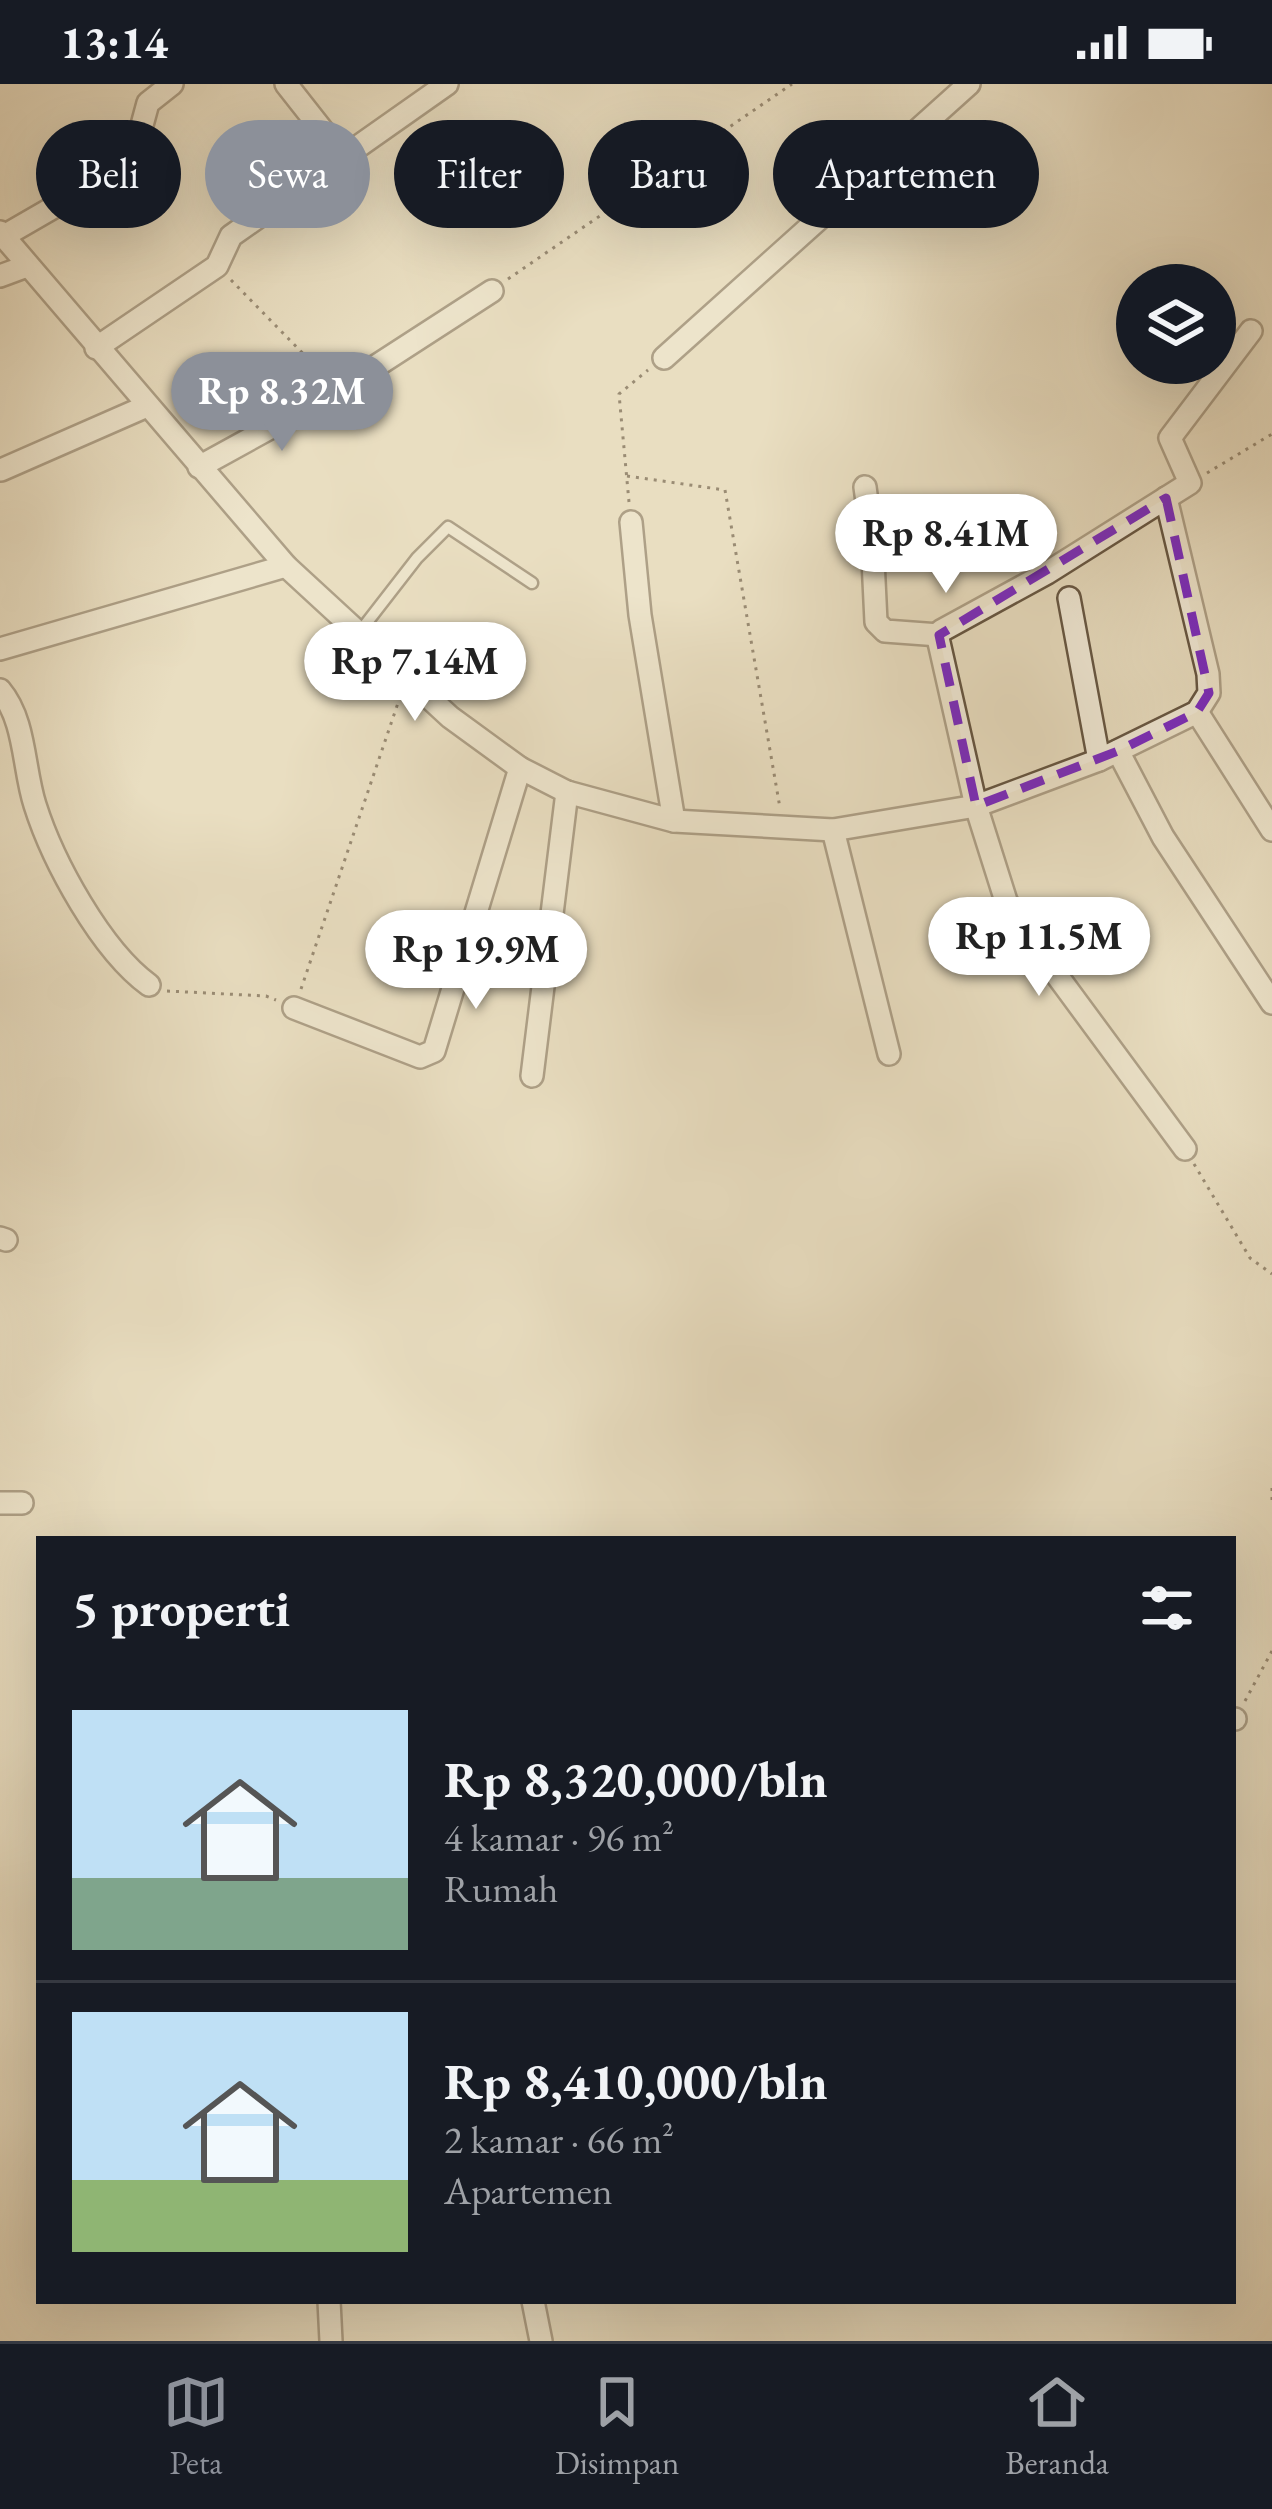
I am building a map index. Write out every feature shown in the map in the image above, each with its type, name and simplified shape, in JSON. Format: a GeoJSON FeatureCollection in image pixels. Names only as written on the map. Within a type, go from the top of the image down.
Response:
{"type":"FeatureCollection","features":[{"type":"Feature","properties":{"kind":"street"},"geometry":{"type":"LineString","coordinates":[[172,84],[148,104],[132,162],[2,234],[286,566],[450,717],[520,768],[567,792],[674,821],[832,830],[976,806],[1109,756],[1197,712],[1210,684],[1166,498]]}},
{"type":"Feature","properties":{"kind":"street"},"geometry":{"type":"LineString","coordinates":[[286,84],[314,120]]}},
{"type":"Feature","properties":{"kind":"street"},"geometry":{"type":"LineString","coordinates":[[370,141],[447,84]]}},
{"type":"Feature","properties":{"kind":"street"},"geometry":{"type":"LineString","coordinates":[[664,358],[970,84]]}},
{"type":"Feature","properties":{"kind":"street"},"geometry":{"type":"LineString","coordinates":[[96,348],[217,266],[231,236],[243,228]]}},
{"type":"Feature","properties":{"kind":"street"},"geometry":{"type":"LineString","coordinates":[[0,276],[27,266]]}},
{"type":"Feature","properties":{"kind":"street"},"geometry":{"type":"LineString","coordinates":[[199,467],[338,390],[492,291]]}},
{"type":"Feature","properties":{"kind":"street"},"geometry":{"type":"LineString","coordinates":[[865,488],[876,622],[885,631],[938,635],[1190,483],[1170,438],[1251,331]]}},
{"type":"Feature","properties":{"kind":"street"},"geometry":{"type":"LineString","coordinates":[[1,470],[147,406]]}},
{"type":"Feature","properties":{"kind":"street"},"geometry":{"type":"LineString","coordinates":[[631,522],[640,615],[674,821]]}},
{"type":"Feature","properties":{"kind":"street"},"geometry":{"type":"LineString","coordinates":[[0,649],[286,566]]}},
{"type":"Feature","properties":{"kind":"street"},"geometry":{"type":"LineString","coordinates":[[1069,598],[1109,756],[1272,1003]]}},
{"type":"Feature","properties":{"kind":"street"},"geometry":{"type":"LineString","coordinates":[[938,635],[976,806],[1015,917],[1185,1149]]}},
{"type":"Feature","properties":{"kind":"street"},"geometry":{"type":"LineString","coordinates":[[0,690],[14,708],[34,805],[60,864],[115,952],[149,985]]}},
{"type":"Feature","properties":{"kind":"street"},"geometry":{"type":"LineString","coordinates":[[1197,712],[1272,830]]}},
{"type":"Feature","properties":{"kind":"street"},"geometry":{"type":"LineString","coordinates":[[294,1008],[420,1057],[434,1051],[520,768]]}},
{"type":"Feature","properties":{"kind":"street"},"geometry":{"type":"LineString","coordinates":[[532,1076],[567,792]]}},
{"type":"Feature","properties":{"kind":"street"},"geometry":{"type":"LineString","coordinates":[[832,830],[889,1054]]}},
{"type":"Feature","properties":{"kind":"street"},"geometry":{"type":"LineString","coordinates":[[328,2304],[331,2341]]}},
{"type":"Feature","properties":{"kind":"street"},"geometry":{"type":"LineString","coordinates":[[534,2304],[541,2341]]}},
{"type":"Feature","properties":{"kind":"lane"},"geometry":{"type":"LineString","coordinates":[[358,634],[417,558],[448,527],[532,584]]}},
{"type":"Feature","properties":{"kind":"path"},"geometry":{"type":"LineString","coordinates":[[492,291],[792,84]]}},
{"type":"Feature","properties":{"kind":"path"},"geometry":{"type":"LineString","coordinates":[[217,266],[338,390]]}},
{"type":"Feature","properties":{"kind":"path"},"geometry":{"type":"LineString","coordinates":[[631,522],[619,394],[664,358]]}},
{"type":"Feature","properties":{"kind":"path"},"geometry":{"type":"LineString","coordinates":[[1190,483],[1272,434]]}},
{"type":"Feature","properties":{"kind":"path"},"geometry":{"type":"LineString","coordinates":[[627,476],[724,490],[783,827]]}},
{"type":"Feature","properties":{"kind":"path"},"geometry":{"type":"LineString","coordinates":[[149,985],[173,993],[266,996],[294,1008],[406,678]]}},
{"type":"Feature","properties":{"kind":"path"},"geometry":{"type":"LineString","coordinates":[[1185,1149],[1250,1258],[1272,1274]]}},
{"type":"Feature","properties":{"kind":"path"},"geometry":{"type":"LineString","coordinates":[[1272,1488],[1272,1502]]}},
{"type":"Feature","properties":{"kind":"path"},"geometry":{"type":"LineString","coordinates":[[1236,1715],[1272,1651]]}},
{"type":"Feature","properties":{"kind":"highlighted area"},"geometry":{"type":"Polygon","coordinates":[[[1166,498],[1209,693],[1197,712],[1118,751],[976,806],[939,635],[1166,498]]]}}]}
